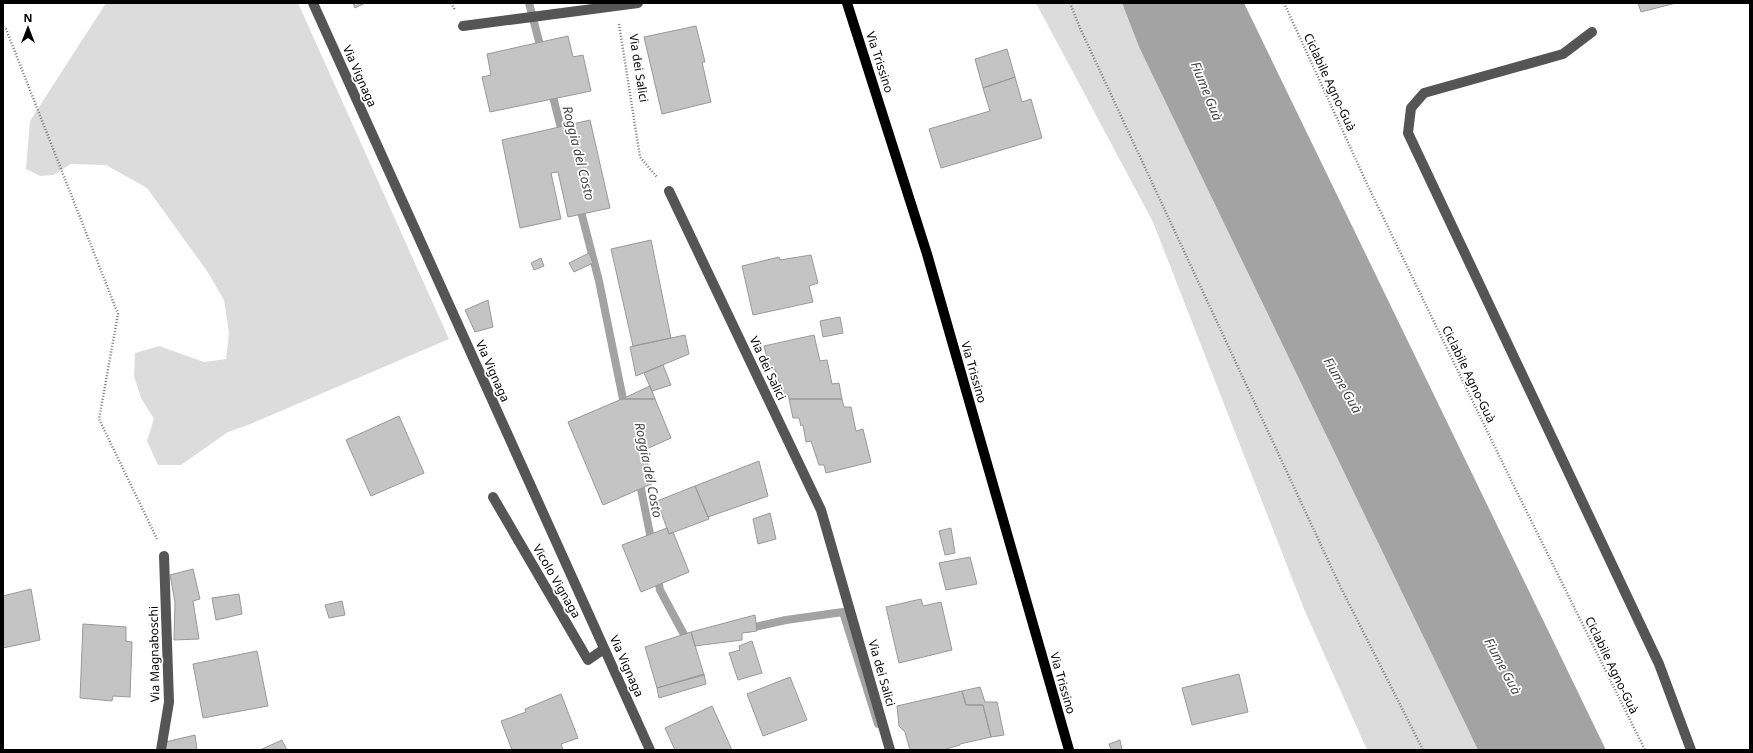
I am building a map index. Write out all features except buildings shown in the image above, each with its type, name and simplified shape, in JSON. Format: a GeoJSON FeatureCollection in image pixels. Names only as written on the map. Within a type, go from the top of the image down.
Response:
{"type":"FeatureCollection","features":[{"type":"Feature","properties":{"kind":"main road","name":"Via Trissino"},"geometry":{"type":"LineString","coordinates":[[847,3],[927,254],[1069,750]]}},
{"type":"Feature","properties":{"kind":"street","name":"Via Vignaga"},"geometry":{"type":"LineString","coordinates":[[313,3],[650,750]]}},
{"type":"Feature","properties":{"kind":"street"},"geometry":{"type":"LineString","coordinates":[[463,26],[638,3]]}},
{"type":"Feature","properties":{"kind":"street"},"geometry":{"type":"LineString","coordinates":[[1592,32],[1563,54],[1424,93],[1411,108],[1408,133],[1660,664],[1691,750]]}},
{"type":"Feature","properties":{"kind":"street","name":"Via dei Salici"},"geometry":{"type":"LineString","coordinates":[[669,191],[821,510],[890,750]]}},
{"type":"Feature","properties":{"kind":"street","name":"Vicolo Vignaga"},"geometry":{"type":"LineString","coordinates":[[492,497],[588,660],[604,649]]}},
{"type":"Feature","properties":{"kind":"street","name":"Via Magnaboschi"},"geometry":{"type":"LineString","coordinates":[[161,750],[169,702],[164,556]]}},
{"type":"Feature","properties":{"kind":"path"},"geometry":{"type":"LineString","coordinates":[[1070,3],[1080,28],[1336,579],[1423,750]]}},
{"type":"Feature","properties":{"kind":"path","name":"Ciclabile Agno-Guà"},"geometry":{"type":"LineString","coordinates":[[1284,3],[1374,200],[1505,469],[1645,750]]}},
{"type":"Feature","properties":{"kind":"path","name":"Via dei Salici"},"geometry":{"type":"LineString","coordinates":[[616,6],[640,157],[669,191]]}},
{"type":"Feature","properties":{"kind":"path"},"geometry":{"type":"LineString","coordinates":[[3,27],[6,29],[118,314],[99,419],[164,556]]}},
{"type":"Feature","properties":{"kind":"shaded area"},"geometry":{"type":"Polygon","coordinates":[[[106,3],[298,3],[449,339],[248,425],[228,432],[181,465],[158,465],[147,441],[154,419],[141,398],[134,376],[135,353],[159,346],[204,362],[226,359],[229,333],[224,300],[207,271],[147,188],[106,165],[71,164],[53,175],[40,176],[26,169],[30,121],[106,3]]]}},
{"type":"Feature","properties":{"kind":"shaded area"},"geometry":{"type":"Polygon","coordinates":[[[1036,3],[1122,3],[1139,47],[1478,750],[1367,750],[1304,609],[1153,222],[1036,3]]]}},
{"type":"Feature","properties":{"kind":"water","name":"Fiume Guà"},"geometry":{"type":"Polygon","coordinates":[[[1122,3],[1244,3],[1606,750],[1478,750],[1139,47],[1122,3]]]}},
{"type":"Feature","properties":{"kind":"waterway","name":"Roggia del Costo"},"geometry":{"type":"LineString","coordinates":[[529,3],[542,53]]}},
{"type":"Feature","properties":{"kind":"waterway","name":"Roggia del Costo"},"geometry":{"type":"LineString","coordinates":[[551,89],[563,136]]}},
{"type":"Feature","properties":{"kind":"waterway","name":"Roggia del Costo"},"geometry":{"type":"LineString","coordinates":[[579,204],[599,281],[625,409]]}},
{"type":"Feature","properties":{"kind":"waterway","name":"Roggia del Costo"},"geometry":{"type":"LineString","coordinates":[[639,479],[652,544]]}},
{"type":"Feature","properties":{"kind":"waterway","name":"Roggia del Costo"},"geometry":{"type":"LineString","coordinates":[[657,574],[660,590],[688,642]]}},
{"type":"Feature","properties":{"kind":"waterway","name":"Roggia del Costo"},"geometry":{"type":"LineString","coordinates":[[746,629],[786,620],[843,612],[878,724]]}}]}
